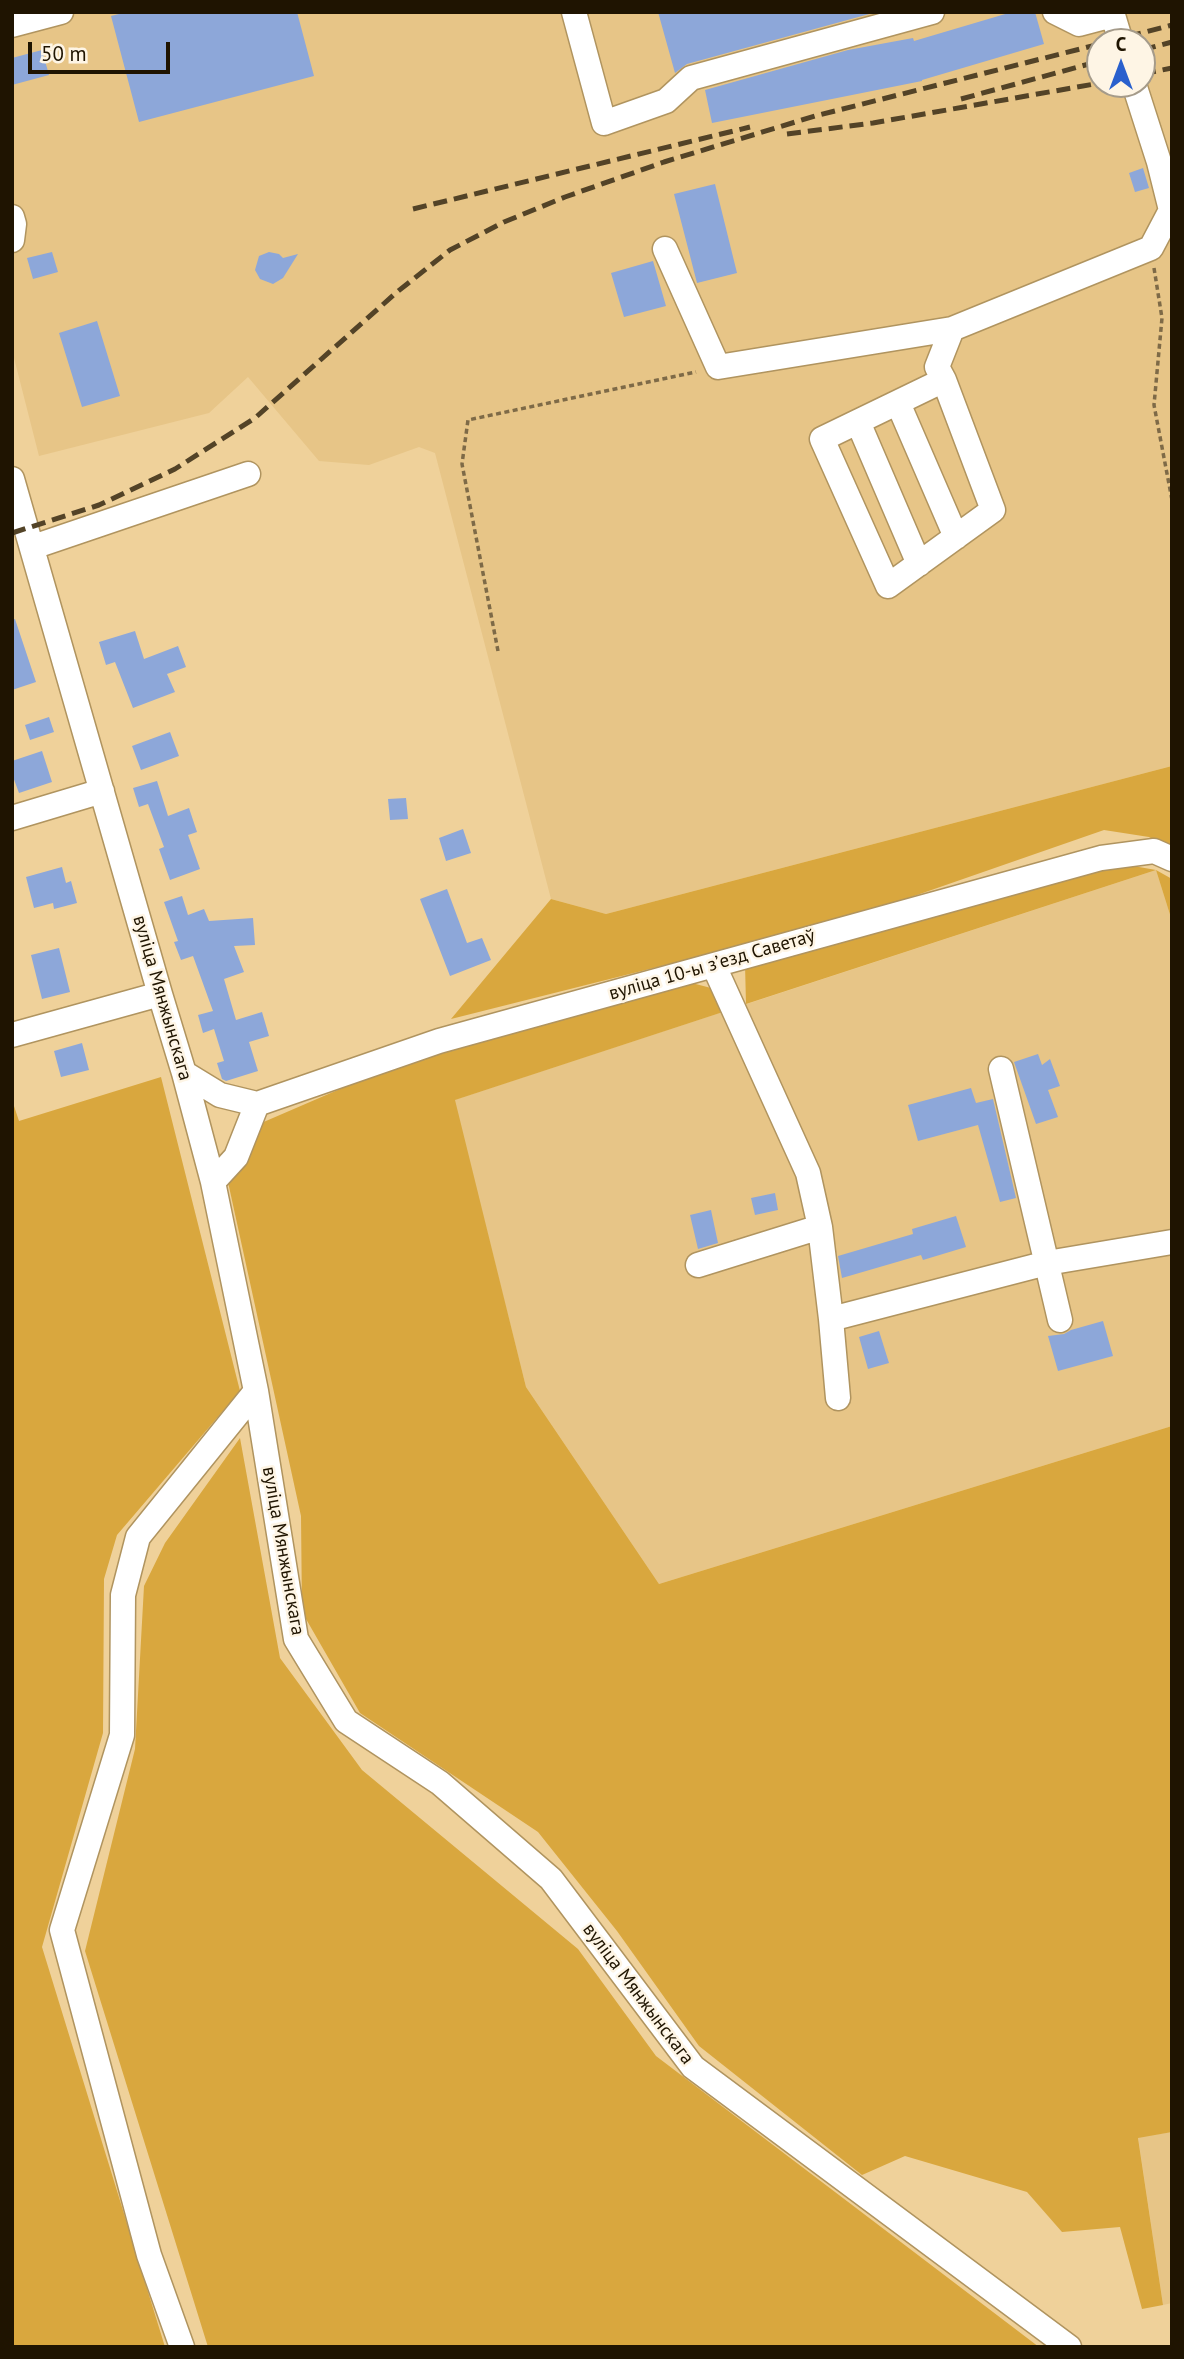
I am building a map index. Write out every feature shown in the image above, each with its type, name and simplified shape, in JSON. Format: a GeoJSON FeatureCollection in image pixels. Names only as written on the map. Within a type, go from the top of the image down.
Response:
{"type":"FeatureCollection","features":[{"type":"Feature","properties":{"kind":"street"},"geometry":{"type":"LineString","coordinates":[[12,26],[61,12]]}},
{"type":"Feature","properties":{"kind":"street"},"geometry":{"type":"LineString","coordinates":[[574,12],[604,123],[666,101],[691,78],[932,12]]}},
{"type":"Feature","properties":{"kind":"street"},"geometry":{"type":"LineString","coordinates":[[1055,12],[1079,24],[1113,14]]}},
{"type":"Feature","properties":{"kind":"street"},"geometry":{"type":"LineString","coordinates":[[665,249],[719,367],[952,329],[1151,248],[1171,210],[1138,98]]}},
{"type":"Feature","properties":{"kind":"street"},"geometry":{"type":"LineString","coordinates":[[12,216],[12,240]]}},
{"type":"Feature","properties":{"kind":"street"},"geometry":{"type":"LineString","coordinates":[[944,380],[822,439],[888,586],[993,510],[944,380],[937,367],[952,329]]}},
{"type":"Feature","properties":{"kind":"street"},"geometry":{"type":"LineString","coordinates":[[898,402],[956,537]]}},
{"type":"Feature","properties":{"kind":"street"},"geometry":{"type":"LineString","coordinates":[[858,422],[919,564]]}},
{"type":"Feature","properties":{"kind":"street"},"geometry":{"type":"LineString","coordinates":[[33,547],[248,474]]}},
{"type":"Feature","properties":{"kind":"street","name":"вуліца Мянжынскага"},"geometry":{"type":"LineString","coordinates":[[12,479],[213,1182],[256,1391],[296,1639],[346,1721],[440,1783],[551,1880],[693,2067],[1069,2347]]}},
{"type":"Feature","properties":{"kind":"street"},"geometry":{"type":"LineString","coordinates":[[12,818],[102,791]]}},
{"type":"Feature","properties":{"kind":"street","name":"вуліца 10-ы зʼезд Саветаў"},"geometry":{"type":"LineString","coordinates":[[257,1104],[439,1041],[1101,858],[1154,850],[1172,859]]}},
{"type":"Feature","properties":{"kind":"street"},"geometry":{"type":"LineString","coordinates":[[714,966],[808,1173],[820,1227],[838,1398]]}},
{"type":"Feature","properties":{"kind":"street"},"geometry":{"type":"LineString","coordinates":[[12,1035],[160,994]]}},
{"type":"Feature","properties":{"kind":"street"},"geometry":{"type":"LineString","coordinates":[[1001,1069],[1060,1320]]}},
{"type":"Feature","properties":{"kind":"street"},"geometry":{"type":"LineString","coordinates":[[184,1073],[219,1095],[257,1104],[236,1157],[213,1182]]}},
{"type":"Feature","properties":{"kind":"street"},"geometry":{"type":"LineString","coordinates":[[698,1265],[820,1227]]}},
{"type":"Feature","properties":{"kind":"street"},"geometry":{"type":"LineString","coordinates":[[831,1319],[1047,1263],[1172,1242]]}},
{"type":"Feature","properties":{"kind":"street"},"geometry":{"type":"LineString","coordinates":[[182,2347],[149,2255],[62,1930],[122,1735],[124,1595],[138,1537],[256,1391]]}},
{"type":"Feature","properties":{"kind":"path"},"geometry":{"type":"LineString","coordinates":[[1151,248],[1162,318],[1154,405],[1172,500]]}},
{"type":"Feature","properties":{"kind":"path"},"geometry":{"type":"LineString","coordinates":[[498,651],[461,464],[468,420],[719,367]]}},
{"type":"Feature","properties":{"kind":"shaded area"},"geometry":{"type":"Polygon","coordinates":[[[12,12],[1172,12],[1172,766],[606,914],[551,899],[435,453],[419,447],[369,465],[319,461],[248,377],[209,413],[39,456],[12,350],[12,12]]]}},
{"type":"Feature","properties":{"kind":"shaded area"},"geometry":{"type":"Polygon","coordinates":[[[1172,766],[1172,850],[1149,837],[1104,830],[848,919],[451,1019],[551,899],[606,914],[1172,766]]]}},
{"type":"Feature","properties":{"kind":"shaded area"},"geometry":{"type":"Polygon","coordinates":[[[1122,864],[1156,870],[746,1004],[745,964],[1122,864]]]}},
{"type":"Feature","properties":{"kind":"shaded area"},"geometry":{"type":"Polygon","coordinates":[[[1156,870],[1172,921],[1172,1426],[659,1584],[526,1387],[454,1100],[1156,870]]]}},
{"type":"Feature","properties":{"kind":"shaded area"},"geometry":{"type":"Polygon","coordinates":[[[1156,870],[1172,879],[1172,921],[1156,870]]]}},
{"type":"Feature","properties":{"kind":"shaded area"},"geometry":{"type":"Polygon","coordinates":[[[688,982],[711,988],[726,1011],[455,1100],[526,1387],[659,1584],[1172,1426],[1172,2132],[1138,2138],[1163,2305],[1142,2309],[1120,2227],[1062,2232],[1027,2192],[905,2156],[862,2175],[699,2046],[617,1931],[538,1832],[360,1713],[302,1612],[301,1516],[228,1182],[259,1124],[435,1048],[688,982]]]}},
{"type":"Feature","properties":{"kind":"shaded area"},"geometry":{"type":"Polygon","coordinates":[[[161,1077],[240,1391],[117,1535],[104,1579],[103,1733],[42,1947],[165,2347],[12,2347],[12,1100],[19,1121],[161,1077]]]}},
{"type":"Feature","properties":{"kind":"shaded area"},"geometry":{"type":"Polygon","coordinates":[[[240,1438],[280,1658],[362,1770],[578,1949],[656,2056],[1039,2347],[208,2347],[85,1951],[135,1749],[144,1586],[165,1543],[240,1438]]]}},
{"type":"Feature","properties":{"kind":"shaded area"},"geometry":{"type":"Polygon","coordinates":[[[1172,2132],[1172,2303],[1163,2305],[1138,2137],[1172,2132]]]}},
{"type":"Feature","properties":{"kind":"building"},"geometry":{"type":"Polygon","coordinates":[[[127,12],[297,12],[314,76],[139,122],[111,16],[127,12]]]}},
{"type":"Feature","properties":{"kind":"building"},"geometry":{"type":"Polygon","coordinates":[[[658,12],[873,13],[687,64],[675,73],[658,12]]]}},
{"type":"Feature","properties":{"kind":"building"},"geometry":{"type":"Polygon","coordinates":[[[1012,12],[1035,12],[1044,44],[922,81],[712,123],[705,90],[848,50],[913,38],[914,41],[1012,12]]]}},
{"type":"Feature","properties":{"kind":"building"},"geometry":{"type":"Polygon","coordinates":[[[42,50],[49,75],[12,85],[12,58],[42,50]]]}},
{"type":"Feature","properties":{"kind":"building"},"geometry":{"type":"Polygon","coordinates":[[[1143,168],[1149,188],[1135,192],[1129,173],[1143,168]]]}},
{"type":"Feature","properties":{"kind":"building"},"geometry":{"type":"Polygon","coordinates":[[[715,184],[737,273],[697,283],[674,194],[715,184]]]}},
{"type":"Feature","properties":{"kind":"building"},"geometry":{"type":"Polygon","coordinates":[[[52,252],[58,272],[33,279],[27,258],[52,252]]]}},
{"type":"Feature","properties":{"kind":"building"},"geometry":{"type":"Polygon","coordinates":[[[269,252],[279,254],[283,258],[298,254],[283,278],[273,284],[260,279],[255,270],[259,256],[269,252]]]}},
{"type":"Feature","properties":{"kind":"building"},"geometry":{"type":"Polygon","coordinates":[[[653,261],[666,306],[624,317],[611,273],[653,261]]]}},
{"type":"Feature","properties":{"kind":"building"},"geometry":{"type":"Polygon","coordinates":[[[97,321],[120,396],[82,407],[59,333],[97,321]]]}},
{"type":"Feature","properties":{"kind":"building"},"geometry":{"type":"Polygon","coordinates":[[[15,619],[36,682],[12,690],[12,620],[15,619]]]}},
{"type":"Feature","properties":{"kind":"building"},"geometry":{"type":"Polygon","coordinates":[[[135,631],[144,659],[178,646],[186,667],[167,674],[175,692],[133,708],[115,662],[106,665],[99,642],[135,631]]]}},
{"type":"Feature","properties":{"kind":"building"},"geometry":{"type":"Polygon","coordinates":[[[49,717],[54,732],[30,740],[25,725],[49,717]]]}},
{"type":"Feature","properties":{"kind":"building"},"geometry":{"type":"Polygon","coordinates":[[[170,732],[179,756],[141,770],[132,746],[170,732]]]}},
{"type":"Feature","properties":{"kind":"building"},"geometry":{"type":"Polygon","coordinates":[[[42,751],[52,782],[19,793],[12,774],[12,761],[42,751]]]}},
{"type":"Feature","properties":{"kind":"building"},"geometry":{"type":"Polygon","coordinates":[[[157,781],[168,816],[189,808],[197,832],[188,835],[200,869],[170,880],[159,849],[164,847],[148,804],[139,807],[133,788],[157,781]]]}},
{"type":"Feature","properties":{"kind":"building"},"geometry":{"type":"Polygon","coordinates":[[[406,798],[408,819],[390,820],[388,799],[406,798]]]}},
{"type":"Feature","properties":{"kind":"building"},"geometry":{"type":"Polygon","coordinates":[[[463,829],[471,853],[446,861],[439,838],[463,829]]]}},
{"type":"Feature","properties":{"kind":"building"},"geometry":{"type":"Polygon","coordinates":[[[62,867],[66,883],[71,881],[77,903],[54,909],[53,903],[34,908],[26,877],[62,867]]]}},
{"type":"Feature","properties":{"kind":"building"},"geometry":{"type":"Polygon","coordinates":[[[447,889],[467,943],[482,938],[491,960],[450,976],[420,899],[447,889]]]}},
{"type":"Feature","properties":{"kind":"building"},"geometry":{"type":"Polygon","coordinates":[[[182,896],[188,915],[204,909],[209,921],[253,918],[255,945],[234,946],[244,972],[224,979],[236,1020],[262,1012],[269,1036],[249,1042],[258,1071],[226,1081],[222,1079],[217,1063],[224,1061],[214,1029],[203,1033],[198,1015],[213,1011],[193,956],[181,960],[174,942],[178,941],[164,902],[182,896]]]}},
{"type":"Feature","properties":{"kind":"building"},"geometry":{"type":"Polygon","coordinates":[[[59,948],[70,992],[42,999],[31,955],[59,948]]]}},
{"type":"Feature","properties":{"kind":"building"},"geometry":{"type":"Polygon","coordinates":[[[82,1043],[89,1070],[61,1077],[54,1051],[82,1043]]]}},
{"type":"Feature","properties":{"kind":"building"},"geometry":{"type":"Polygon","coordinates":[[[1038,1054],[1042,1065],[1050,1059],[1060,1086],[1048,1090],[1058,1117],[1036,1124],[1014,1062],[1038,1054]]]}},
{"type":"Feature","properties":{"kind":"building"},"geometry":{"type":"Polygon","coordinates":[[[971,1088],[976,1103],[993,1099],[1016,1198],[1000,1202],[978,1125],[918,1141],[908,1105],[971,1088]]]}},
{"type":"Feature","properties":{"kind":"building"},"geometry":{"type":"Polygon","coordinates":[[[775,1193],[778,1210],[755,1215],[751,1198],[775,1193]]]}},
{"type":"Feature","properties":{"kind":"building"},"geometry":{"type":"Polygon","coordinates":[[[711,1210],[718,1243],[698,1249],[690,1215],[711,1210]]]}},
{"type":"Feature","properties":{"kind":"building"},"geometry":{"type":"Polygon","coordinates":[[[956,1216],[966,1247],[923,1260],[921,1255],[842,1278],[838,1256],[913,1234],[912,1229],[956,1216]]]}},
{"type":"Feature","properties":{"kind":"building"},"geometry":{"type":"Polygon","coordinates":[[[1103,1321],[1113,1356],[1058,1371],[1048,1336],[1064,1334],[1103,1321]]]}},
{"type":"Feature","properties":{"kind":"building"},"geometry":{"type":"Polygon","coordinates":[[[879,1331],[889,1363],[868,1369],[859,1337],[879,1331]]]}},
{"type":"Feature","properties":{"kind":"railway"},"geometry":{"type":"LineString","coordinates":[[1156,29],[1172,25]]}},
{"type":"Feature","properties":{"kind":"railway"},"geometry":{"type":"LineString","coordinates":[[1156,46],[1172,42]]}},
{"type":"Feature","properties":{"kind":"railway"},"geometry":{"type":"LineString","coordinates":[[12,533],[99,505],[175,469],[255,418],[397,292],[450,250],[504,222],[664,162],[815,116],[1086,48]]}},
{"type":"Feature","properties":{"kind":"railway"},"geometry":{"type":"LineString","coordinates":[[961,99],[1086,65]]}},
{"type":"Feature","properties":{"kind":"railway"},"geometry":{"type":"LineString","coordinates":[[1156,71],[1172,68]]}},
{"type":"Feature","properties":{"kind":"railway"},"geometry":{"type":"LineString","coordinates":[[787,134],[873,123],[1086,85]]}},
{"type":"Feature","properties":{"kind":"railway"},"geometry":{"type":"LineString","coordinates":[[413,209],[750,127]]}}]}
